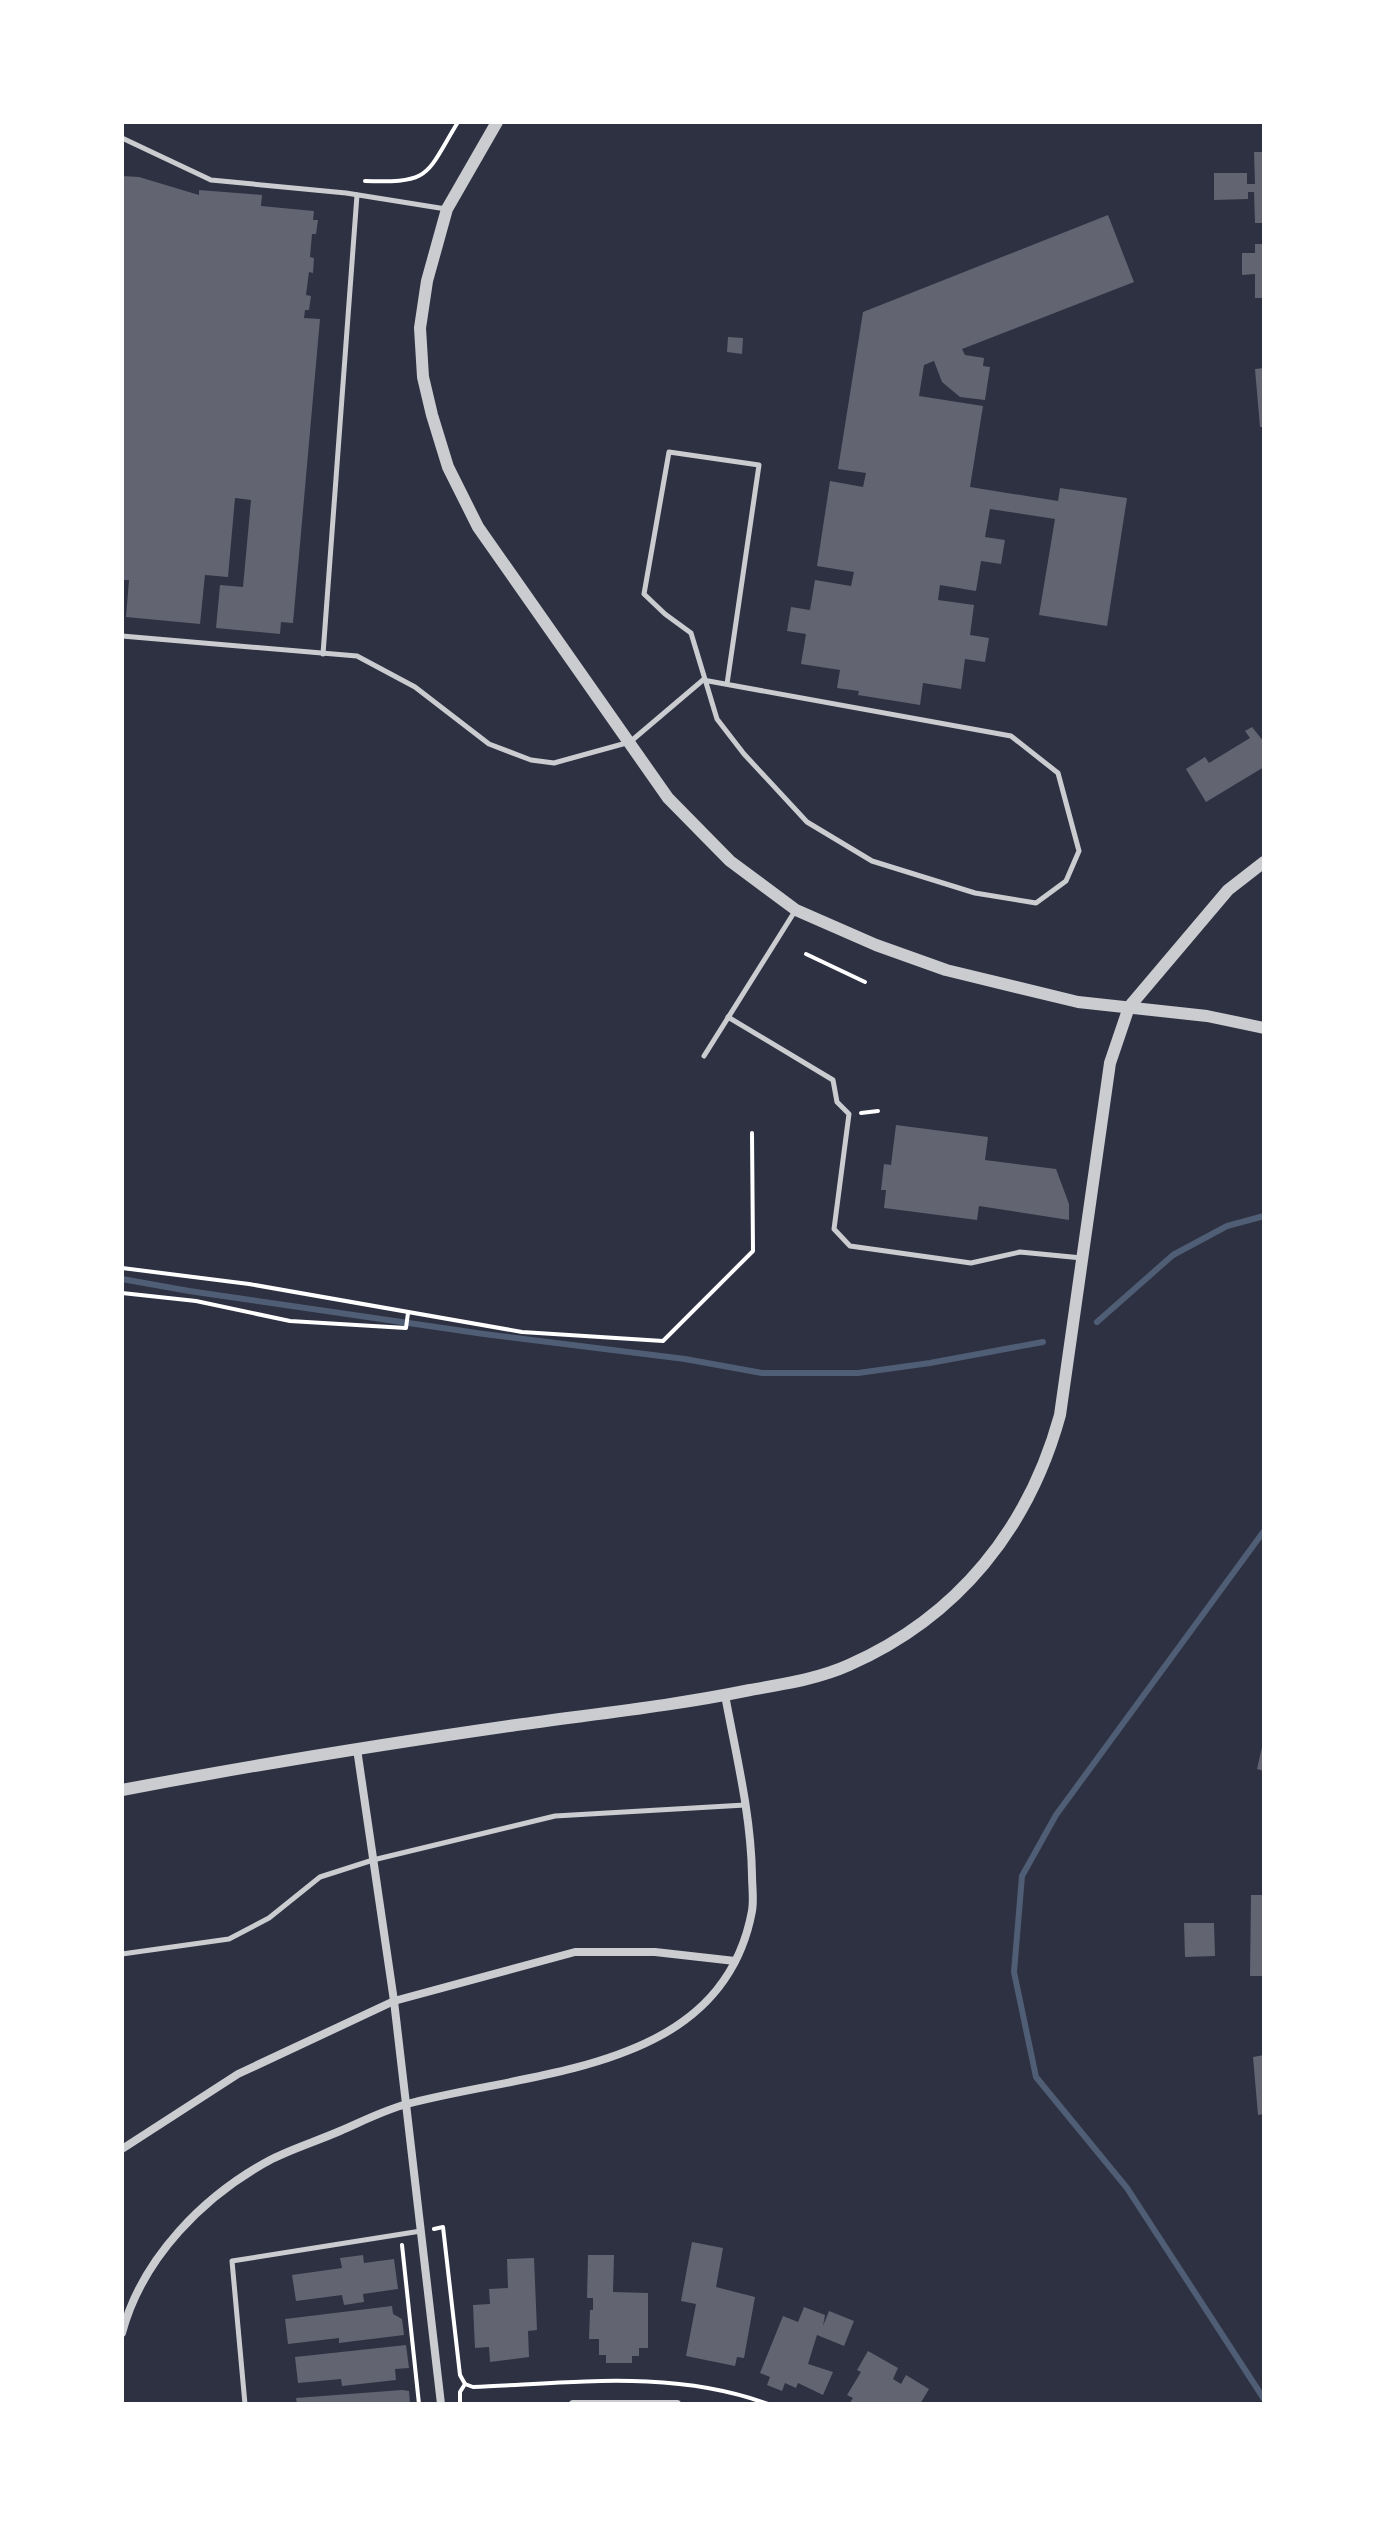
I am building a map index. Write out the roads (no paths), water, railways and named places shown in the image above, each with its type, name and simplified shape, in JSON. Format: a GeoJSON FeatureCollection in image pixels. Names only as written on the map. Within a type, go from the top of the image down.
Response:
{"type":"FeatureCollection","features":[{"type":"Feature","properties":{"kind":"street"},"geometry":{"type":"LineString","coordinates":[[497,122],[447,209],[427,281],[420,328],[423,377],[448,467],[478,527],[668,798],[730,861],[796,910],[876,945],[946,970],[1078,1002],[1207,1016],[1264,1028]]}},
{"type":"Feature","properties":{"kind":"street"},"geometry":{"type":"LineString","coordinates":[[122,1790],[357,1749],[725,1695],[805,1679],[849,1665],[931,1617],[988,1560],[1022,1513],[1049,1456],[1060,1415],[1110,1063],[1129,1007],[1228,890],[1264,862]]}},
{"type":"Feature","properties":{"kind":"street"},"geometry":{"type":"LineString","coordinates":[[122,2333],[128,2309],[160,2254],[209,2202],[272,2160],[404,2104],[589,2065],[665,2035],[707,2003],[735,1961],[753,1910],[751,1838],[725,1695]]}},
{"type":"Feature","properties":{"kind":"street"},"geometry":{"type":"LineString","coordinates":[[357,1749],[394,2001],[441,2404]]}},
{"type":"Feature","properties":{"kind":"street"},"geometry":{"type":"LineString","coordinates":[[122,2149],[238,2074],[394,2001],[575,1952],[655,1952],[735,1961]]}},
{"type":"Feature","properties":{"kind":"street"},"geometry":{"type":"LineString","coordinates":[[573,2404],[677,2404]]}},
{"type":"Feature","properties":{"kind":"lane"},"geometry":{"type":"LineString","coordinates":[[122,138],[211,180],[357,195],[447,209]]}},
{"type":"Feature","properties":{"kind":"lane"},"geometry":{"type":"LineString","coordinates":[[323,654],[357,195]]}},
{"type":"Feature","properties":{"kind":"lane"},"geometry":{"type":"LineString","coordinates":[[122,636],[357,656],[415,687],[489,744],[531,760],[554,763],[630,742],[703,680],[1011,736],[1058,773],[1079,851],[1066,881],[1036,903],[975,893],[872,861],[807,822],[744,754],[717,719],[703,680],[691,633],[644,594],[669,452],[759,465],[727,684]]}},
{"type":"Feature","properties":{"kind":"lane"},"geometry":{"type":"LineString","coordinates":[[704,1056],[796,910]]}},
{"type":"Feature","properties":{"kind":"lane"},"geometry":{"type":"LineString","coordinates":[[728,1017],[833,1080],[837,1102],[849,1114],[834,1229],[850,1246],[971,1263],[1020,1252],[1083,1258]]}},
{"type":"Feature","properties":{"kind":"lane"},"geometry":{"type":"LineString","coordinates":[[122,1954],[229,1939],[269,1918],[320,1877],[373,1860],[555,1816],[745,1805]]}},
{"type":"Feature","properties":{"kind":"lane"},"geometry":{"type":"LineString","coordinates":[[245,2404],[232,2261],[421,2231]]}},
{"type":"Feature","properties":{"kind":"waterway"},"geometry":{"type":"LineString","coordinates":[[1097,1322],[1173,1255],[1227,1226],[1264,1216]]}},
{"type":"Feature","properties":{"kind":"waterway"},"geometry":{"type":"LineString","coordinates":[[122,1279],[484,1334],[685,1359],[762,1373],[858,1373],[1043,1342]]}},
{"type":"Feature","properties":{"kind":"waterway"},"geometry":{"type":"LineString","coordinates":[[1264,1531],[1056,1815],[1022,1876],[1014,1972],[1036,2077],[1127,2188],[1264,2399]]}}]}
